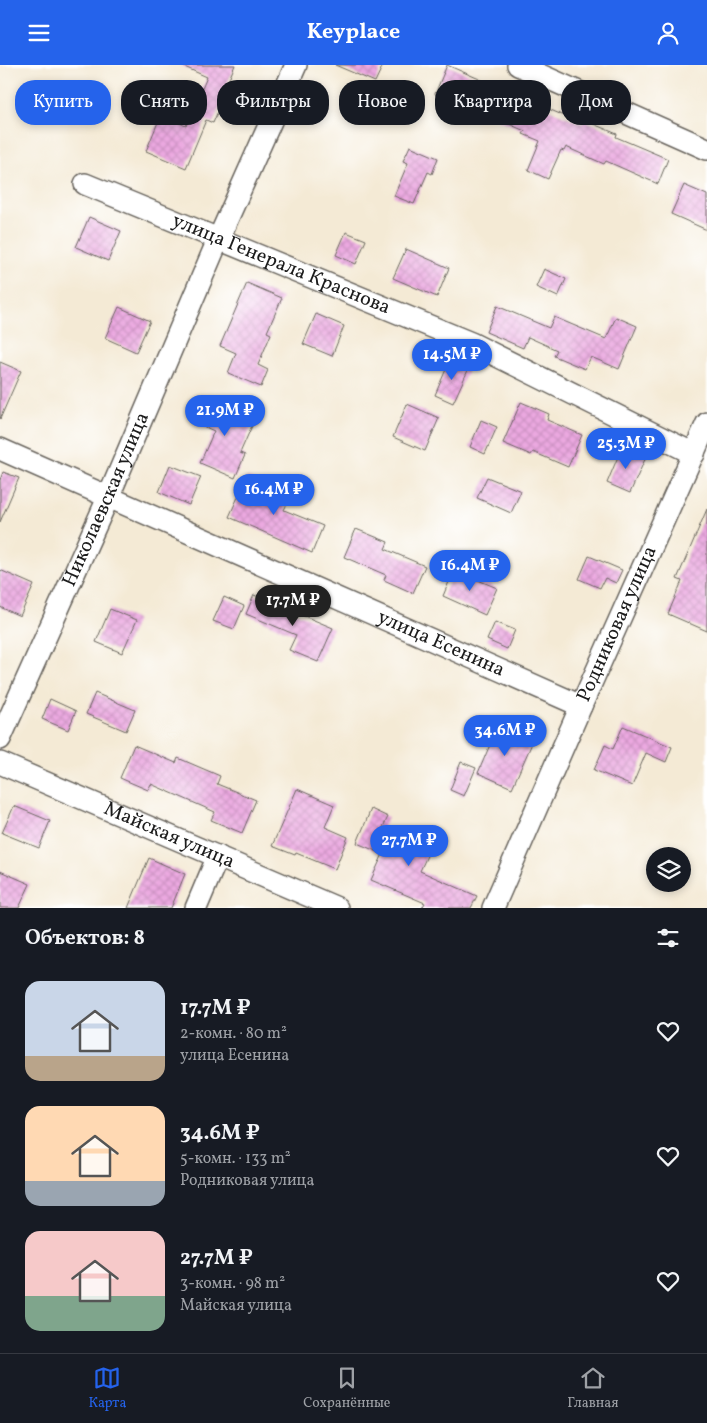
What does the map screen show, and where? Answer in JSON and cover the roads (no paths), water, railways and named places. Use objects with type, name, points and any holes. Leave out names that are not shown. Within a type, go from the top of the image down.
[{"type":"street","name":"Николаевская улица","points":[[0,739],[108,498],[218,240],[296,65]]},
{"type":"street","points":[[518,65],[707,149]]},
{"type":"street","name":"улица Генерала Краснова","points":[[85,184],[471,343],[694,454]]},
{"type":"street","name":"Родниковая улица","points":[[493,908],[580,706],[707,423]]},
{"type":"street","name":"улица Есенина","points":[[0,449],[580,706]]},
{"type":"street","name":"Майская улица","points":[[0,763],[337,908]]},
{"type":"street","points":[[196,908],[218,856]]}]
